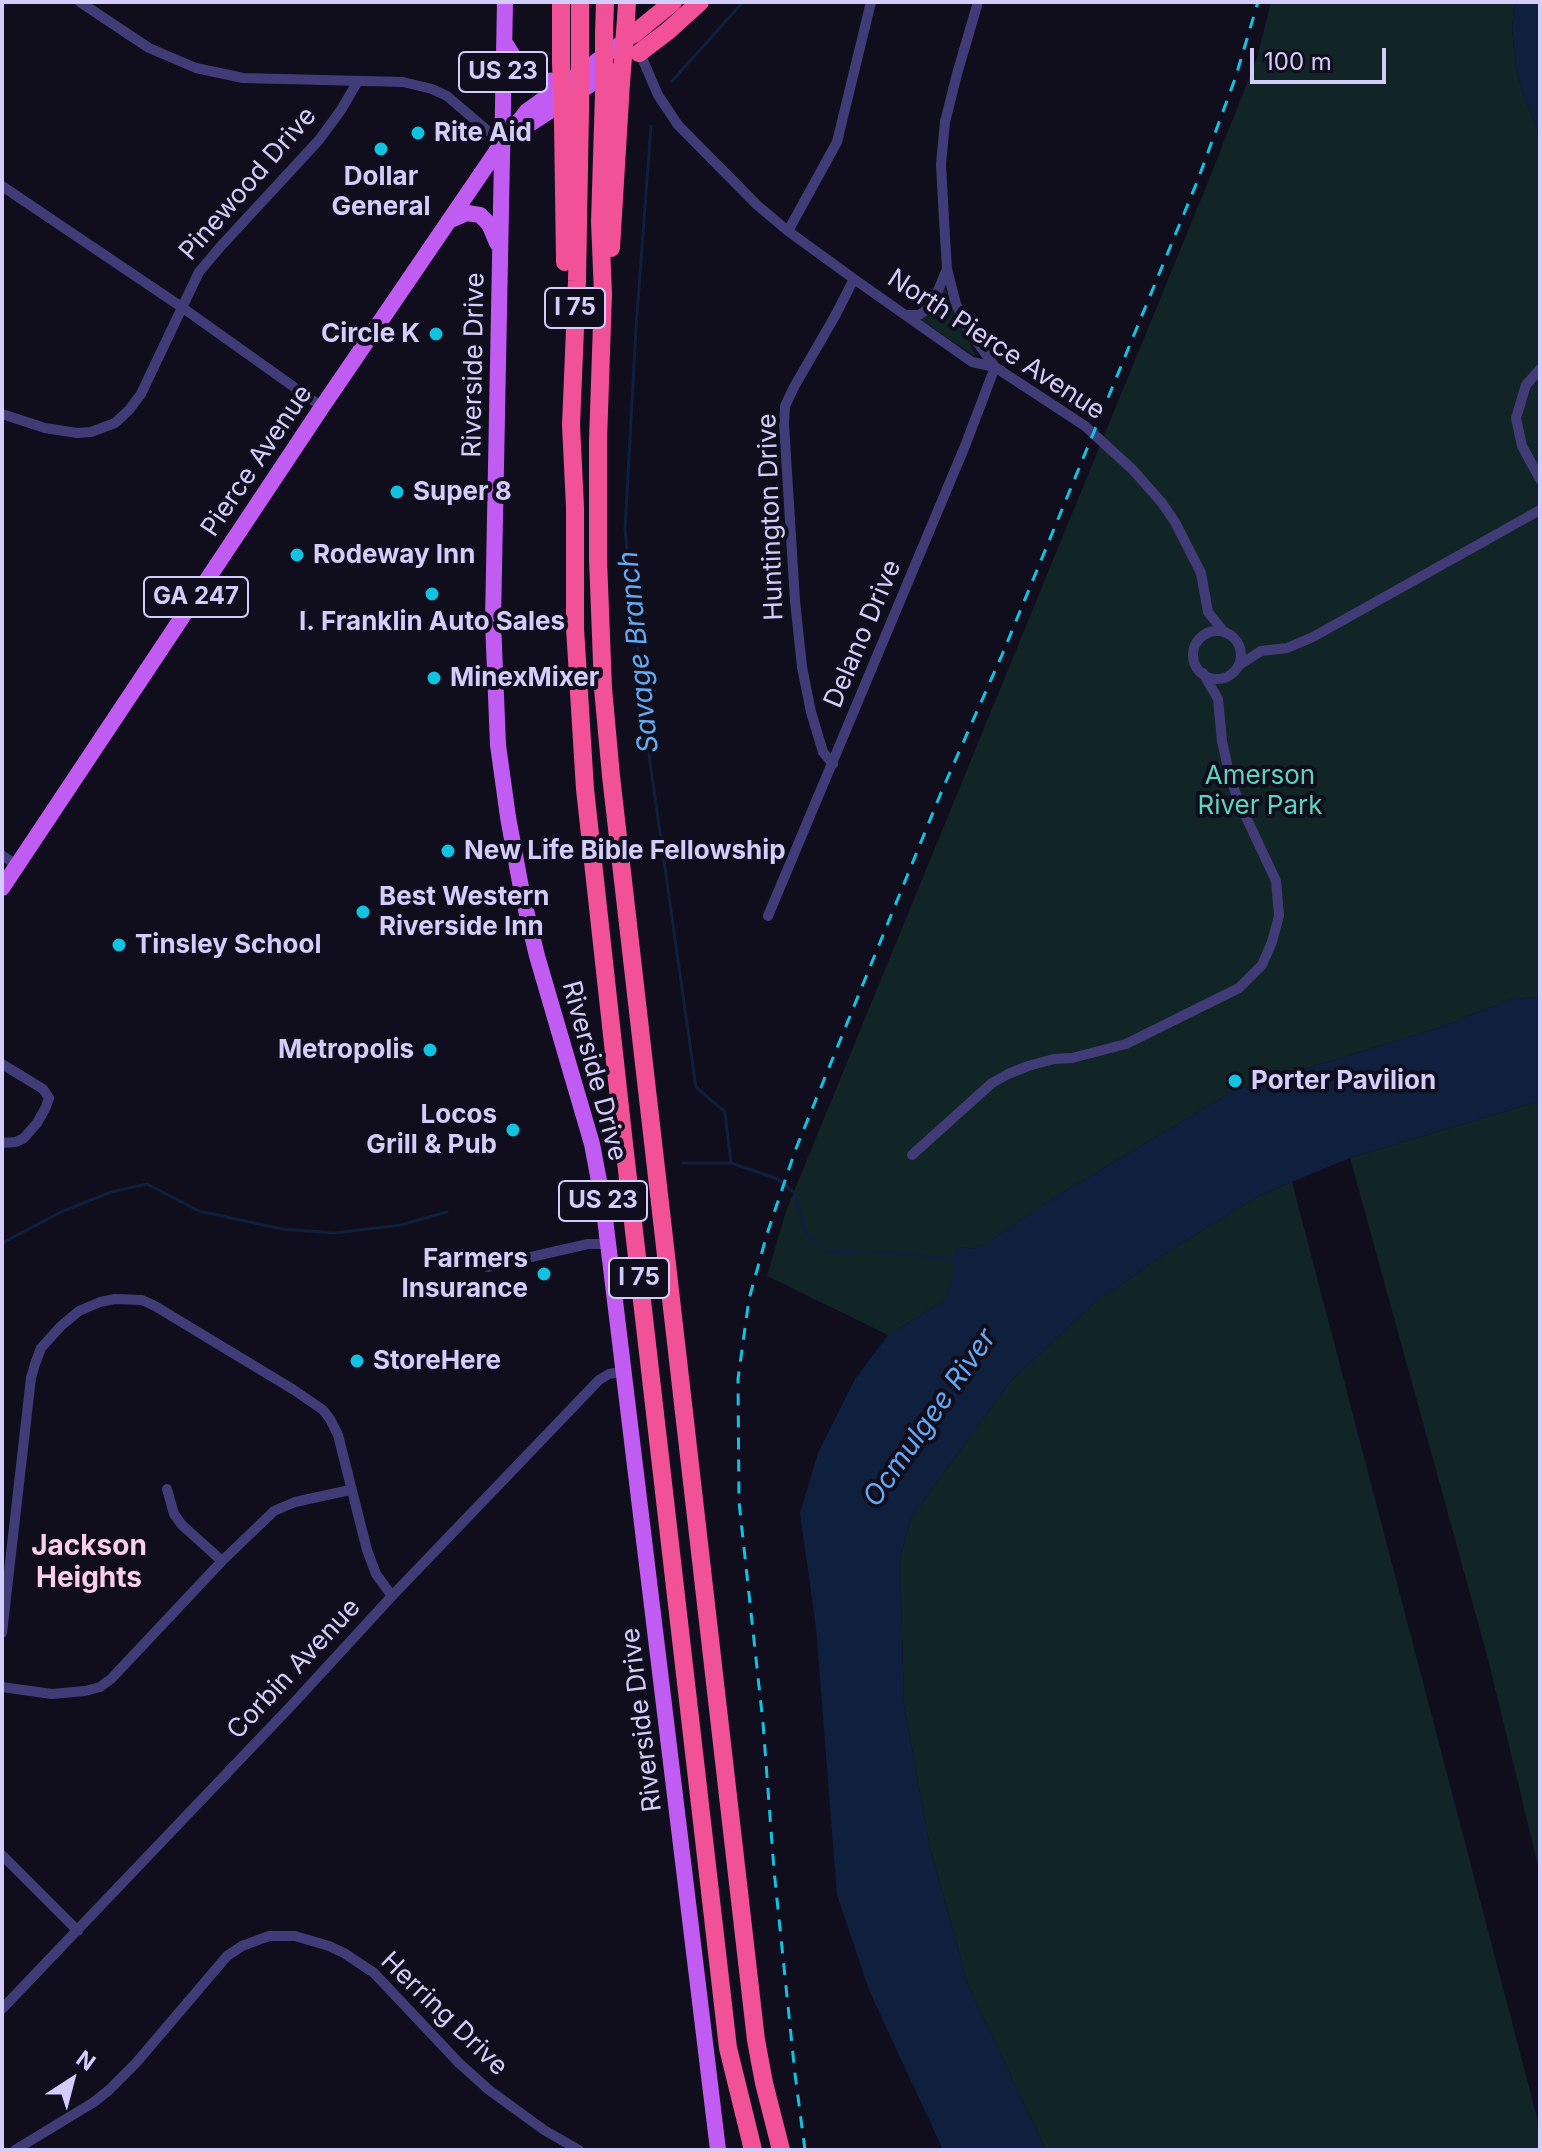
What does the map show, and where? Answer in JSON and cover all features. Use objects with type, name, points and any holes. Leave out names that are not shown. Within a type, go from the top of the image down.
[{"type":"highway","points":[[561,2],[566,299],[571,379]]},
{"type":"highway","name":"I 75","points":[[580,2],[577,281],[571,425],[575,628],[585,789],[728,2048],[753,2150]]},
{"type":"highway","name":"I 75","points":[[605,2],[600,222],[603,294],[598,441],[603,688],[756,2040],[781,2150]]},
{"type":"highway","points":[[603,294],[612,239],[621,83],[629,18],[673,2]]},
{"type":"highway","points":[[639,53],[700,2]]},
{"type":"main road","name":"Riverside Drive","points":[[505,2],[493,621],[498,745],[522,893],[537,956],[592,1144],[603,1202],[718,2150]]},
{"type":"main road","name":"Pierce Avenue","points":[[2,888],[502,143],[527,111],[569,80],[629,18]]},
{"type":"main road","points":[[504,42],[522,70],[534,79],[569,80]]},
{"type":"main road","name":"Pierce Avenue","points":[[502,143],[639,53]]},
{"type":"main road","points":[[450,221],[467,213],[480,215],[489,224],[500,248]]},
{"type":"street","points":[[80,2],[149,48],[196,68],[243,78],[403,82],[432,89],[447,96],[502,143]]},
{"type":"street","points":[[788,231],[837,142],[871,2]]},
{"type":"street","points":[[978,2],[945,122],[941,164],[947,269],[961,316],[995,367]]},
{"type":"street","name":"North Pierce Avenue","points":[[629,18],[639,53],[658,95],[678,125],[752,200],[788,231],[972,362],[995,367],[1085,426],[1140,478],[1162,503],[1186,542],[1201,573],[1208,612],[1224,632]]},
{"type":"street","name":"Pinewood Drive","points":[[2,414],[45,428],[77,433],[91,432],[115,423],[129,410],[141,394],[199,272],[319,140],[358,81]]},
{"type":"street","points":[[2,186],[183,308],[322,407]]},
{"type":"street","points":[[905,315],[919,315],[926,310],[947,269]]},
{"type":"street","name":"Huntington Drive","points":[[833,764],[823,752],[802,667],[784,424],[785,406],[794,387],[854,279]]},
{"type":"street","name":"Delano Drive","points":[[768,916],[965,446],[995,367]]},
{"type":"street","points":[[1540,369],[1526,385],[1516,418],[1522,446],[1540,479]]},
{"type":"street","points":[[1218,699],[1229,675],[1261,651],[1287,648],[1313,637],[1540,510]]},
{"type":"street","name":"North Pierce Avenue","points":[[1198,640],[1208,612]]},
{"type":"street","points":[[912,1155],[992,1083],[1008,1074],[1028,1066],[1126,1044],[1239,988],[1262,965],[1279,916],[1276,881],[1238,800],[1222,741],[1218,699],[1197,666],[1194,648],[1205,634],[1214,631],[1224,632],[1261,651]]},
{"type":"street","points":[[1237,641],[1241,649],[1239,665]]},
{"type":"street","points":[[1203,673],[1211,678],[1229,675]]},
{"type":"street","points":[[2,855],[18,866]]},
{"type":"street","points":[[2,1064],[43,1089],[49,1098],[37,1123],[24,1138],[2,1143]]},
{"type":"street","points":[[487,1267],[588,1244],[609,1244]]},
{"type":"street","points":[[2,1633],[31,1378],[41,1348],[79,1311],[115,1299],[142,1300],[155,1306],[323,1410],[338,1435],[367,1550],[376,1574],[392,1596]]},
{"type":"street","name":"Corbin Avenue","points":[[2,2009],[599,1380],[625,1371]]},
{"type":"street","points":[[167,1489],[174,1514],[182,1525],[222,1561]]},
{"type":"street","points":[[2,1687],[52,1694],[100,1687],[274,1511],[295,1502],[350,1490]]},
{"type":"street","points":[[2,1855],[78,1931]]},
{"type":"street","name":"Herring Drive","points":[[15,2150],[109,2090],[136,2063],[227,1956],[242,1946],[269,1936],[295,1936],[329,1946],[374,1973],[459,2063],[489,2090],[526,2118],[579,2150]]},
{"type":"green space","name":"Amerson River Park","points":[[1271,2],[1515,2],[1512,27],[1516,68],[1540,136],[1540,997],[1511,999],[1444,1026],[1233,1091],[1055,1197],[985,1244],[972,1249],[963,1247],[944,1301],[888,1335],[767,1276],[786,1211],[1206,187],[1257,58]]},
{"type":"green space","points":[[945,288],[976,357],[921,320],[935,308]]},
{"type":"green space","points":[[1540,1101],[1540,1874],[1488,1659],[1350,1158]]},
{"type":"green space","points":[[1292,1182],[1540,2129],[1540,2150],[1046,2150],[968,1985],[930,1847],[904,1705],[900,1558],[911,1518],[1011,1381],[1091,1306],[1163,1255],[1260,1195]]},
{"type":"water","points":[[1515,2],[1540,2],[1540,136],[1516,68],[1512,27]]},
{"type":"water","name":"Ocmulgee River","points":[[1540,997],[1540,1101],[1350,1158],[1260,1195],[1163,1255],[1091,1306],[1011,1381],[911,1518],[900,1558],[904,1705],[930,1847],[968,1985],[1046,2150],[943,2150],[869,1990],[837,1895],[816,1628],[800,1513],[818,1453],[855,1379],[888,1335],[944,1301],[953,1274],[955,1249],[972,1249],[985,1244],[1055,1197],[1233,1091],[1444,1026],[1511,999]]},
{"type":"waterway","name":"Savage Branch","points":[[672,81],[743,2]]},
{"type":"waterway","name":"Savage Branch","points":[[651,126],[625,530],[650,762],[696,1087],[725,1112],[731,1163]]},
{"type":"waterway","points":[[683,1163],[731,1163],[778,1179],[794,1193],[806,1233],[826,1251],[910,1254],[958,1260]]},
{"type":"waterway","points":[[2,1243],[63,1211],[111,1192],[147,1184],[199,1211],[282,1229],[334,1233],[401,1225],[447,1212]]},
{"type":"railway","points":[[805,2150],[774,1870],[763,1723],[739,1502],[738,1379],[749,1299],[795,1151],[1197,182],[1235,79],[1258,2]]},
{"type":"place","name":"Rite Aid","points":[[418,133]]},
{"type":"place","name":"Dollar General","points":[[381,149]]},
{"type":"place","name":"Circle K","points":[[436,334]]},
{"type":"place","name":"Super 8","points":[[397,492]]},
{"type":"place","name":"Rodeway Inn","points":[[297,555]]},
{"type":"place","name":"I. Franklin Auto Sales","points":[[432,594]]},
{"type":"place","name":"MinexMixer","points":[[434,678]]},
{"type":"place","name":"New Life Bible Fellowship","points":[[448,851]]},
{"type":"place","name":"Best Western Riverside Inn","points":[[363,912]]},
{"type":"place","name":"Tinsley School","points":[[119,945]]},
{"type":"place","name":"Metropolis","points":[[430,1050]]},
{"type":"place","name":"Porter Pavilion","points":[[1235,1081]]},
{"type":"place","name":"Locos Grill & Pub","points":[[513,1130]]},
{"type":"place","name":"Farmers Insurance","points":[[544,1274]]},
{"type":"place","name":"StoreHere","points":[[357,1361]]},
{"type":"district","name":"Jackson Heights","points":[[89,1563]]}]
